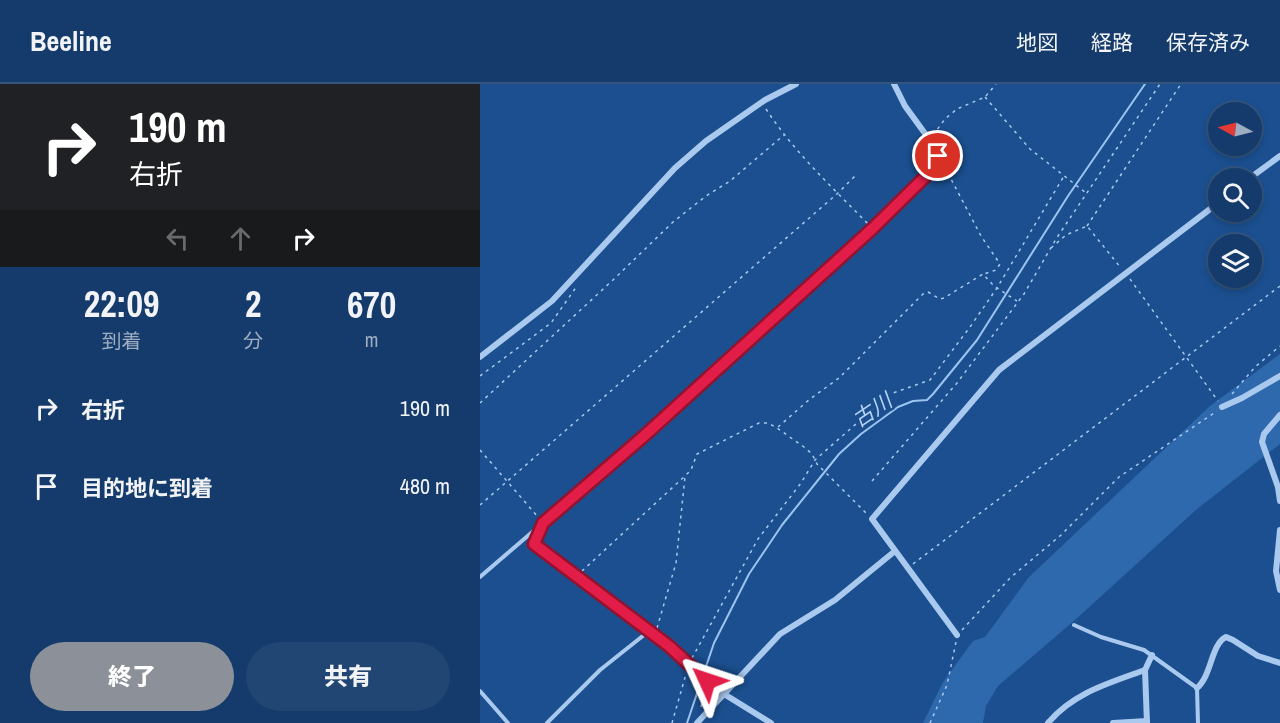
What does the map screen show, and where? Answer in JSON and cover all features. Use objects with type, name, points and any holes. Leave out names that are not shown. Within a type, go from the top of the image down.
[{"type":"street","points":[[480,357],[552,301],[675,168],[706,141],[765,100],[796,84]]},
{"type":"street","points":[[894,84],[905,106],[929,139]]},
{"type":"street","points":[[1262,169],[1280,156]]},
{"type":"street","points":[[957,635],[872,519],[999,370],[1208,211]]},
{"type":"street","points":[[1222,407],[1280,376]]},
{"type":"street","points":[[1270,428],[1280,415]]},
{"type":"street","points":[[1280,421],[1263,434],[1263,442],[1278,487],[1280,501]]},
{"type":"street","points":[[1280,530],[1276,571],[1280,590]]},
{"type":"street","points":[[697,723],[780,634],[835,600],[895,551]]},
{"type":"street","points":[[1197,688],[1207,675],[1219,642],[1226,637],[1254,654],[1280,663]]},
{"type":"street","points":[[1113,723],[1147,722],[1145,670],[1152,655]]},
{"type":"street","points":[[689,665],[724,694],[771,723]]},
{"type":"street","points":[[1048,723],[1062,708],[1097,687],[1145,670]]},
{"type":"lane","points":[[480,578],[644,436],[872,229],[929,173],[938,156],[929,139]]},
{"type":"lane","points":[[543,523],[534,544],[655,635],[689,665]]},
{"type":"lane","points":[[1074,625],[1101,637],[1144,650],[1197,688],[1198,723]]},
{"type":"lane","points":[[547,723],[600,670],[649,631]]},
{"type":"lane","points":[[480,691],[508,723]]},
{"type":"path","points":[[929,139],[957,109],[985,97],[996,84]]},
{"type":"path","points":[[872,481],[957,383],[1018,302],[1049,250],[1160,84]]},
{"type":"path","points":[[1049,250],[1066,235],[1087,226],[1181,84]]},
{"type":"path","points":[[985,97],[1030,149],[1087,194]]},
{"type":"path","points":[[765,100],[765,107],[808,165],[872,229]]},
{"type":"path","points":[[480,403],[598,295],[673,222],[705,196],[730,182],[784,135]]},
{"type":"path","points":[[777,428],[810,399],[839,378],[923,294],[928,292],[940,299],[944,298],[983,274],[996,270],[1000,264],[981,236],[938,156]]},
{"type":"path","points":[[672,723],[689,665],[758,539],[801,483],[815,460],[890,394],[930,380],[997,288],[1064,176]]},
{"type":"path","points":[[480,505],[855,177]]},
{"type":"path","points":[[1087,226],[1125,273],[1222,407]]},
{"type":"path","points":[[983,274],[997,288],[1018,302]]},
{"type":"path","points":[[480,376],[551,323],[579,283]]},
{"type":"path","points":[[908,568],[1280,286]]},
{"type":"path","points":[[930,723],[947,685],[957,635],[1010,579],[1061,535],[1119,477],[1222,407],[1255,367],[1280,346]]},
{"type":"path","points":[[577,576],[691,470],[697,454],[759,423],[768,423],[777,428],[812,454],[815,460],[872,519]]},
{"type":"path","points":[[480,450],[543,523]]},
{"type":"path","points":[[655,635],[676,563],[685,476]]},
{"type":"path","points":[[697,723],[706,680]]},
{"type":"shaded area","points":[[1280,354],[1280,444],[1197,509],[1075,620],[998,686],[986,706],[983,723],[923,723],[943,682],[973,641],[985,637],[1029,577],[1210,406]]},
{"type":"waterway","name":"古川","points":[[687,723],[714,643],[749,574],[782,525],[839,454],[861,434],[898,407],[913,401],[927,400],[933,394],[977,340],[1068,196],[1145,84]]},
{"type":"route","points":[[707,681],[669,646],[534,544],[543,523],[644,436],[872,229],[929,173],[938,156]]}]
